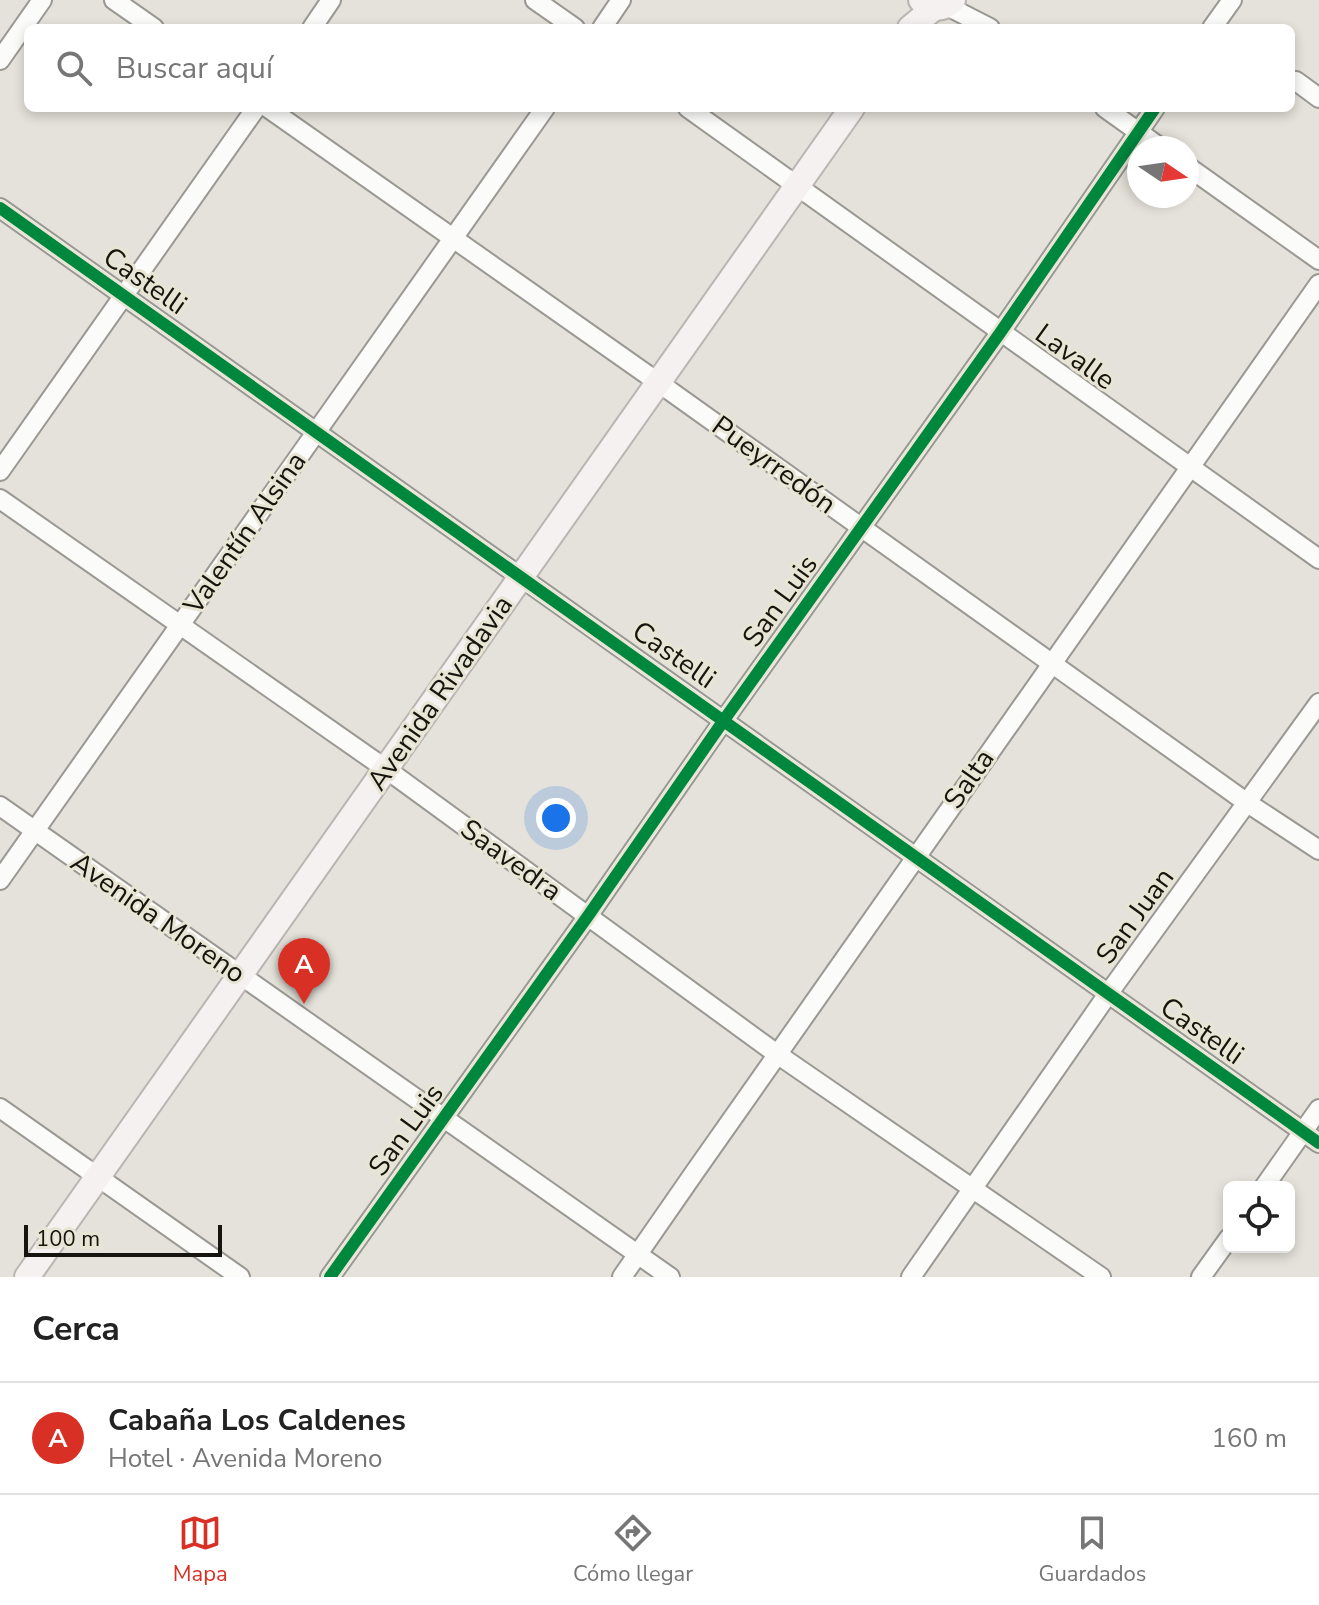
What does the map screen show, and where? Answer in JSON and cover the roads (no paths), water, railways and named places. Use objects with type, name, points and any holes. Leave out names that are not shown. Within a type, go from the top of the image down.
[{"type":"main road","points":[[913,24],[940,2]]},
{"type":"main road","name":"Avenida Rivadavia","points":[[27,1277],[849,112]]},
{"type":"street","points":[[25,24],[42,0]]},
{"type":"street","points":[[114,0],[148,24]]},
{"type":"street","points":[[315,24],[331,0]]},
{"type":"street","points":[[535,0],[569,24]]},
{"type":"street","points":[[605,24],[621,0]]},
{"type":"street","points":[[1215,24],[1232,0]]},
{"type":"street","points":[[940,2],[985,24]]},
{"type":"street","points":[[0,60],[24,26]]},
{"type":"street","points":[[1296,81],[1319,98]]},
{"type":"street","points":[[0,471],[253,112]]},
{"type":"street","name":"Pueyrredón","points":[[274,112],[1246,802],[1319,850]]},
{"type":"street","name":"Valentín Alsina","points":[[0,880],[542,112]]},
{"type":"street","name":"Lavalle","points":[[694,112],[1319,559]]},
{"type":"street","points":[[1111,112],[1144,136]]},
{"type":"street","name":"San Luis","points":[[330,1277],[1000,333],[1152,112]]},
{"type":"street","points":[[1199,175],[1319,260]]},
{"type":"street","name":"Castelli","points":[[0,208],[1319,1143]]},
{"type":"street","name":"Salta","points":[[622,1277],[1319,284]]},
{"type":"street","name":"Saavedra","points":[[0,499],[386,769],[777,1054],[1101,1277]]},
{"type":"street","name":"San Juan","points":[[911,1277],[1108,994],[1319,703]]},
{"type":"street","name":"Avenida Moreno","points":[[0,806],[670,1277]]},
{"type":"street","points":[[0,1108],[240,1277]]},
{"type":"street","points":[[1268,1181],[1319,1109]]},
{"type":"street","points":[[1201,1277],[1223,1246]]},
{"type":"place","name":"Cabaña Los Caldenes","points":[[304,1004]]}]
